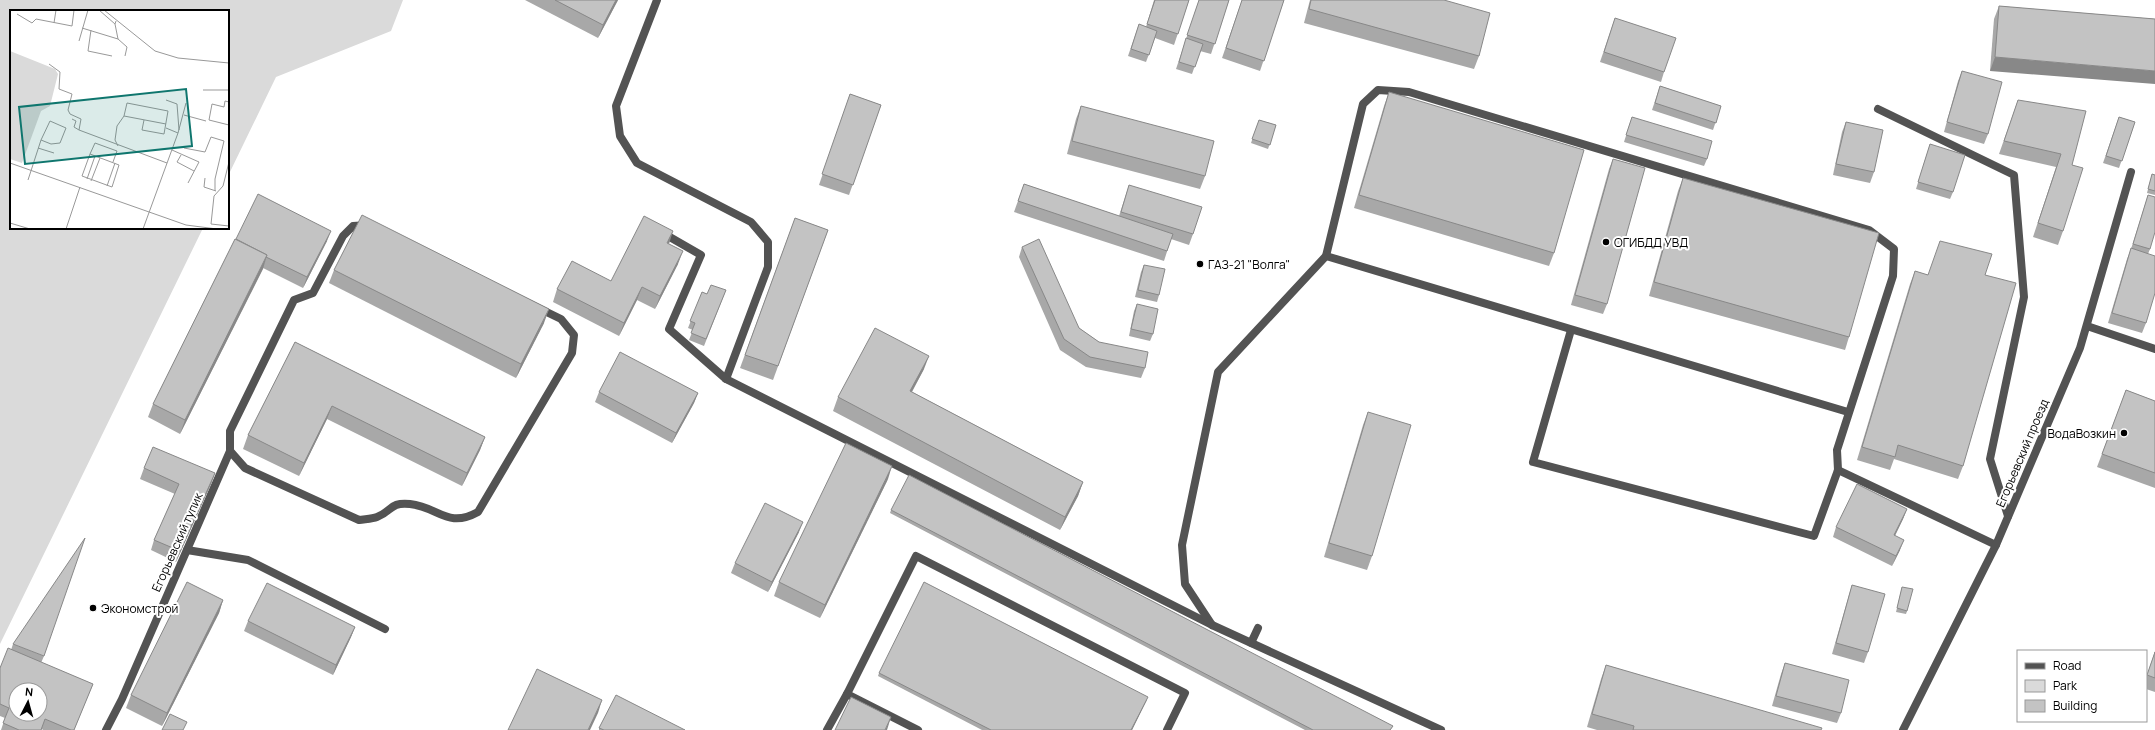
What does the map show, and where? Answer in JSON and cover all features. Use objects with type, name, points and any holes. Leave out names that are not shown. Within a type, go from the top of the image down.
[{"type":"street","points":[[657,0],[616,106],[620,136],[637,162],[751,222],[768,242],[768,267],[726,379]]},
{"type":"street","points":[[1212,626],[1185,584],[1182,545],[1218,372],[1326,256],[1363,104],[1378,90],[1409,92],[1869,230],[1894,249],[1893,276],[1837,450],[1838,470],[1814,536],[1533,462],[1571,330]]},
{"type":"street","points":[[1878,109],[2014,175],[2024,297],[1990,459],[2008,516]]},
{"type":"street","name":"Егорьевский проезд","points":[[1903,730],[1996,545],[2080,348],[2131,172]]},
{"type":"street","points":[[368,225],[561,319],[574,335],[572,353],[478,512],[467,518],[452,519],[412,504],[396,503],[378,516],[359,520],[245,468],[230,451],[230,431],[294,300],[313,293],[343,236],[353,226],[368,225]]},
{"type":"street","points":[[657,229],[701,255],[669,329],[726,379],[1212,626],[1442,730]]},
{"type":"street","points":[[1326,256],[1848,412]]},
{"type":"street","points":[[2087,326],[2155,349]]},
{"type":"street","name":"Егорьевский тупик","points":[[106,730],[230,451]]},
{"type":"street","points":[[1838,470],[1996,545]]},
{"type":"street","points":[[187,550],[248,560],[385,629]]},
{"type":"street","points":[[826,730],[846,694],[916,556],[1185,693],[1167,730]]},
{"type":"street","points":[[1251,643],[1258,628]]},
{"type":"street","points":[[846,694],[903,727],[918,730]]},
{"type":"green space","points":[[0,0],[403,0],[391,31],[276,77],[229,174],[229,10],[10,10],[10,229],[203,229],[0,644]]},
{"type":"building","points":[[555,0],[616,0],[603,25]]},
{"type":"building","points":[[1155,0],[1189,0],[1178,34],[1147,24]]},
{"type":"building","points":[[1199,0],[1229,0],[1215,44],[1187,35]]},
{"type":"building","points":[[1242,0],[1284,0],[1264,61],[1226,48]]},
{"type":"building","points":[[1311,0],[1444,0],[1490,13],[1479,56],[1309,9]]},
{"type":"building","points":[[1999,6],[2155,19],[2155,71],[1995,57]]},
{"type":"building","points":[[1615,18],[1676,38],[1664,72],[1604,52]]},
{"type":"building","points":[[1139,24],[1157,31],[1149,55],[1131,49]]},
{"type":"building","points":[[1186,38],[1203,44],[1195,67],[1179,62]]},
{"type":"building","points":[[1962,71],[2002,82],[1988,134],[1947,122]]},
{"type":"building","points":[[1660,86],[1721,106],[1716,123],[1655,103]]},
{"type":"building","points":[[1389,92],[1584,150],[1554,253],[1359,195]]},
{"type":"building","points":[[850,94],[881,105],[853,185],[822,174]]},
{"type":"building","points":[[2018,100],[2086,111],[2072,165],[2083,168],[2063,231],[2038,223],[2061,154],[2004,141]]},
{"type":"building","points":[[1081,106],[1214,141],[1205,176],[1072,141]]},
{"type":"building","points":[[1632,117],[1712,141],[1707,159],[1626,135]]},
{"type":"building","points":[[2119,117],[2135,122],[2122,161],[2106,156]]},
{"type":"building","points":[[1259,120],[1276,125],[1270,145],[1252,139]]},
{"type":"building","points":[[1846,122],[1883,130],[1874,172],[1836,164]]},
{"type":"building","points":[[1930,144],[1965,155],[1953,192],[1918,182]]},
{"type":"building","name":"ОГИБДД УВД","points":[[1613,159],[1645,168],[1607,304],[1575,295]]},
{"type":"building","points":[[2152,174],[2155,175],[2155,191],[2148,189]]},
{"type":"building","points":[[1683,178],[1879,233],[1849,337],[1654,282]]},
{"type":"building","points":[[1024,184],[1173,234],[1167,251],[1018,201]]},
{"type":"building","points":[[1129,185],[1202,207],[1193,234],[1121,212]]},
{"type":"building","points":[[258,194],[331,231],[307,277],[266,257],[267,255],[236,239]]},
{"type":"building","points":[[2148,195],[2155,197],[2155,232],[2150,249],[2133,244]]},
{"type":"building","points":[[362,215],[549,309],[521,364],[334,270]]},
{"type":"building","points":[[644,216],[673,231],[667,243],[683,251],[660,296],[642,287],[624,323],[557,289],[572,261],[611,281]]},
{"type":"building","points":[[795,218],[828,230],[778,366],[745,355]]},
{"type":"building","points":[[235,239],[267,255],[185,420],[153,404]]},
{"type":"building","points":[[1039,239],[1079,328],[1099,342],[1148,352],[1145,368],[1090,357],[1064,339],[1022,247]]},
{"type":"building","points":[[1940,241],[1992,254],[1985,275],[2016,283],[1963,466],[1898,445],[1895,457],[1862,447],[1915,271],[1928,275]]},
{"type":"building","points":[[2131,248],[2155,256],[2155,293],[2146,323],[2112,313]]},
{"type":"building","points":[[1144,265],[1165,269],[1159,295],[1138,290]]},
{"type":"building","points":[[711,285],[726,290],[706,339],[691,333],[695,323],[690,321],[702,292],[707,294]]},
{"type":"building","points":[[1137,304],[1158,309],[1153,334],[1131,329]]},
{"type":"building","points":[[875,328],[929,356],[910,391],[1083,482],[1065,517],[838,397]]},
{"type":"building","points":[[295,342],[485,437],[467,473],[332,406],[304,463],[248,435]]},
{"type":"building","points":[[620,352],[698,393],[676,433],[599,392]]},
{"type":"building","points":[[2126,390],[2155,401],[2155,473],[2102,454]]},
{"type":"building","points":[[1368,412],[1411,425],[1372,556],[1329,543]]},
{"type":"building","points":[[846,443],[892,466],[825,605],[779,582]]},
{"type":"building","points":[[153,447],[215,473],[180,551],[154,540],[179,484],[144,468]]},
{"type":"building","points":[[909,475],[1393,726],[1390,730],[1313,730],[891,510]]},
{"type":"building","points":[[1857,484],[1907,509],[1894,535],[1904,540],[1896,556],[1836,527]]},
{"type":"building","points":[[765,503],[803,522],[772,582],[735,563]]},
{"type":"building","points":[[85,538],[44,656],[13,644]]},
{"type":"building","points":[[187,582],[223,600],[167,713],[131,695]]},
{"type":"building","points":[[924,582],[1148,697],[1131,730],[991,730],[879,673]]},
{"type":"building","points":[[267,583],[355,627],[336,665],[248,621]]},
{"type":"building","points":[[1852,585],[1885,594],[1868,652],[1836,643]]},
{"type":"building","points":[[1902,587],[1913,589],[1907,611],[1897,608]]},
{"type":"building","points":[[8,648],[93,684],[74,730],[48,720],[48,682],[8,682],[8,708],[0,704],[0,668]]},
{"type":"building","points":[[2155,652],[2155,678],[2147,675]]},
{"type":"building","points":[[1785,663],[1849,680],[1841,713],[1776,696]]},
{"type":"building","points":[[1606,665],[1822,728],[1821,730],[1633,730],[1634,726],[1592,714]]},
{"type":"building","points":[[537,669],[602,700],[588,730],[508,730]]},
{"type":"building","points":[[616,695],[685,730],[604,730],[599,728]]},
{"type":"building","points":[[851,697],[891,717],[885,730],[835,730]]},
{"type":"building","points":[[8,710],[8,722],[44,722],[41,730],[19,730],[3,723]]},
{"type":"building","points":[[170,714],[187,722],[183,730],[162,730]]},
{"type":"place","name":"ОГИБДД УВД","points":[[1606,242]]},
{"type":"place","name":"ГАЗ-21 \"Волга\"","points":[[1200,264]]},
{"type":"place","name":"ВодаВозкин","points":[[2124,433]]},
{"type":"place","name":"Экономстрой","points":[[93,608]]}]
